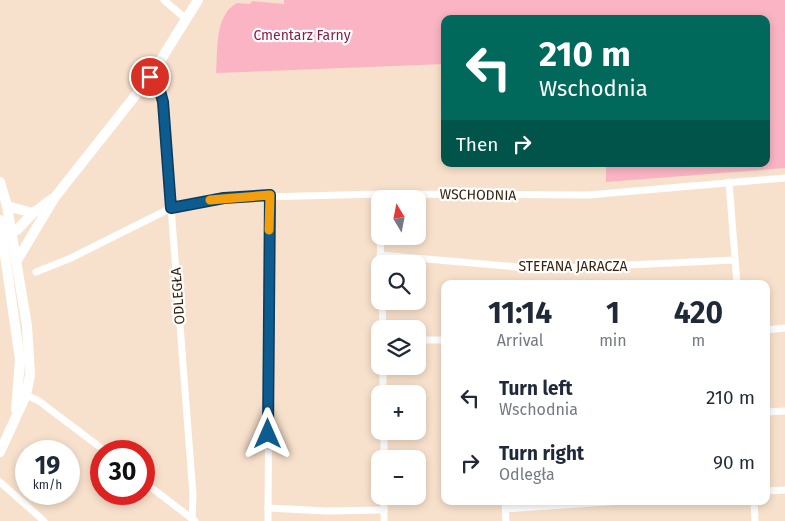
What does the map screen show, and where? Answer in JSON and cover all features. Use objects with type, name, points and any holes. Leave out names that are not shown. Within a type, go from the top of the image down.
[{"type":"street","points":[[164,0],[186,19]]},
{"type":"street","points":[[16,262],[55,197],[150,77],[198,0]]},
{"type":"street","name":"ODLEGŁA","points":[[150,77],[159,87],[163,102],[193,495],[193,520]]},
{"type":"street","name":"WSCHODNIA","points":[[426,194],[582,195],[785,178]]},
{"type":"street","points":[[0,182],[8,206],[5,237],[20,360],[14,422]]},
{"type":"street","points":[[728,182],[737,280]]},
{"type":"street","name":"WSCHODNIA","points":[[36,272],[70,258],[171,208],[224,198],[270,195],[371,194]]},
{"type":"street","points":[[268,521],[270,195]]},
{"type":"street","points":[[5,237],[55,197]]},
{"type":"street","points":[[8,206],[33,213]]},
{"type":"street","points":[[0,220],[16,262],[30,350],[30,396],[14,422],[0,452]]},
{"type":"street","points":[[380,245],[380,255]]},
{"type":"street","name":"STEFANA JARACZA","points":[[426,259],[541,269],[735,260]]},
{"type":"street","points":[[770,330],[785,328]]},
{"type":"street","points":[[426,340],[441,340]]},
{"type":"street","points":[[30,396],[90,440]]},
{"type":"street","points":[[770,412],[785,411]]},
{"type":"street","points":[[0,482],[44,521]]},
{"type":"street","points":[[770,491],[785,490]]},
{"type":"street","points":[[155,491],[193,520]]},
{"type":"street","points":[[384,505],[384,521]]},
{"type":"street","points":[[506,505],[506,521]]},
{"type":"street","points":[[754,505],[755,521]]},
{"type":"street","points":[[268,508],[326,511],[384,510]]},
{"type":"green space","name":"Cmentarz Farny","points":[[284,0],[785,0],[785,168],[606,182],[606,167],[770,167],[770,15],[441,15],[441,64],[216,73],[219,34],[224,16],[230,9],[237,3],[250,4],[252,1],[284,4]]},
{"type":"slow traffic","points":[[210,200],[270,195],[269,230]]},
{"type":"route","points":[[150,77],[159,87],[163,102],[171,208],[224,198],[270,195],[268,434]]}]
